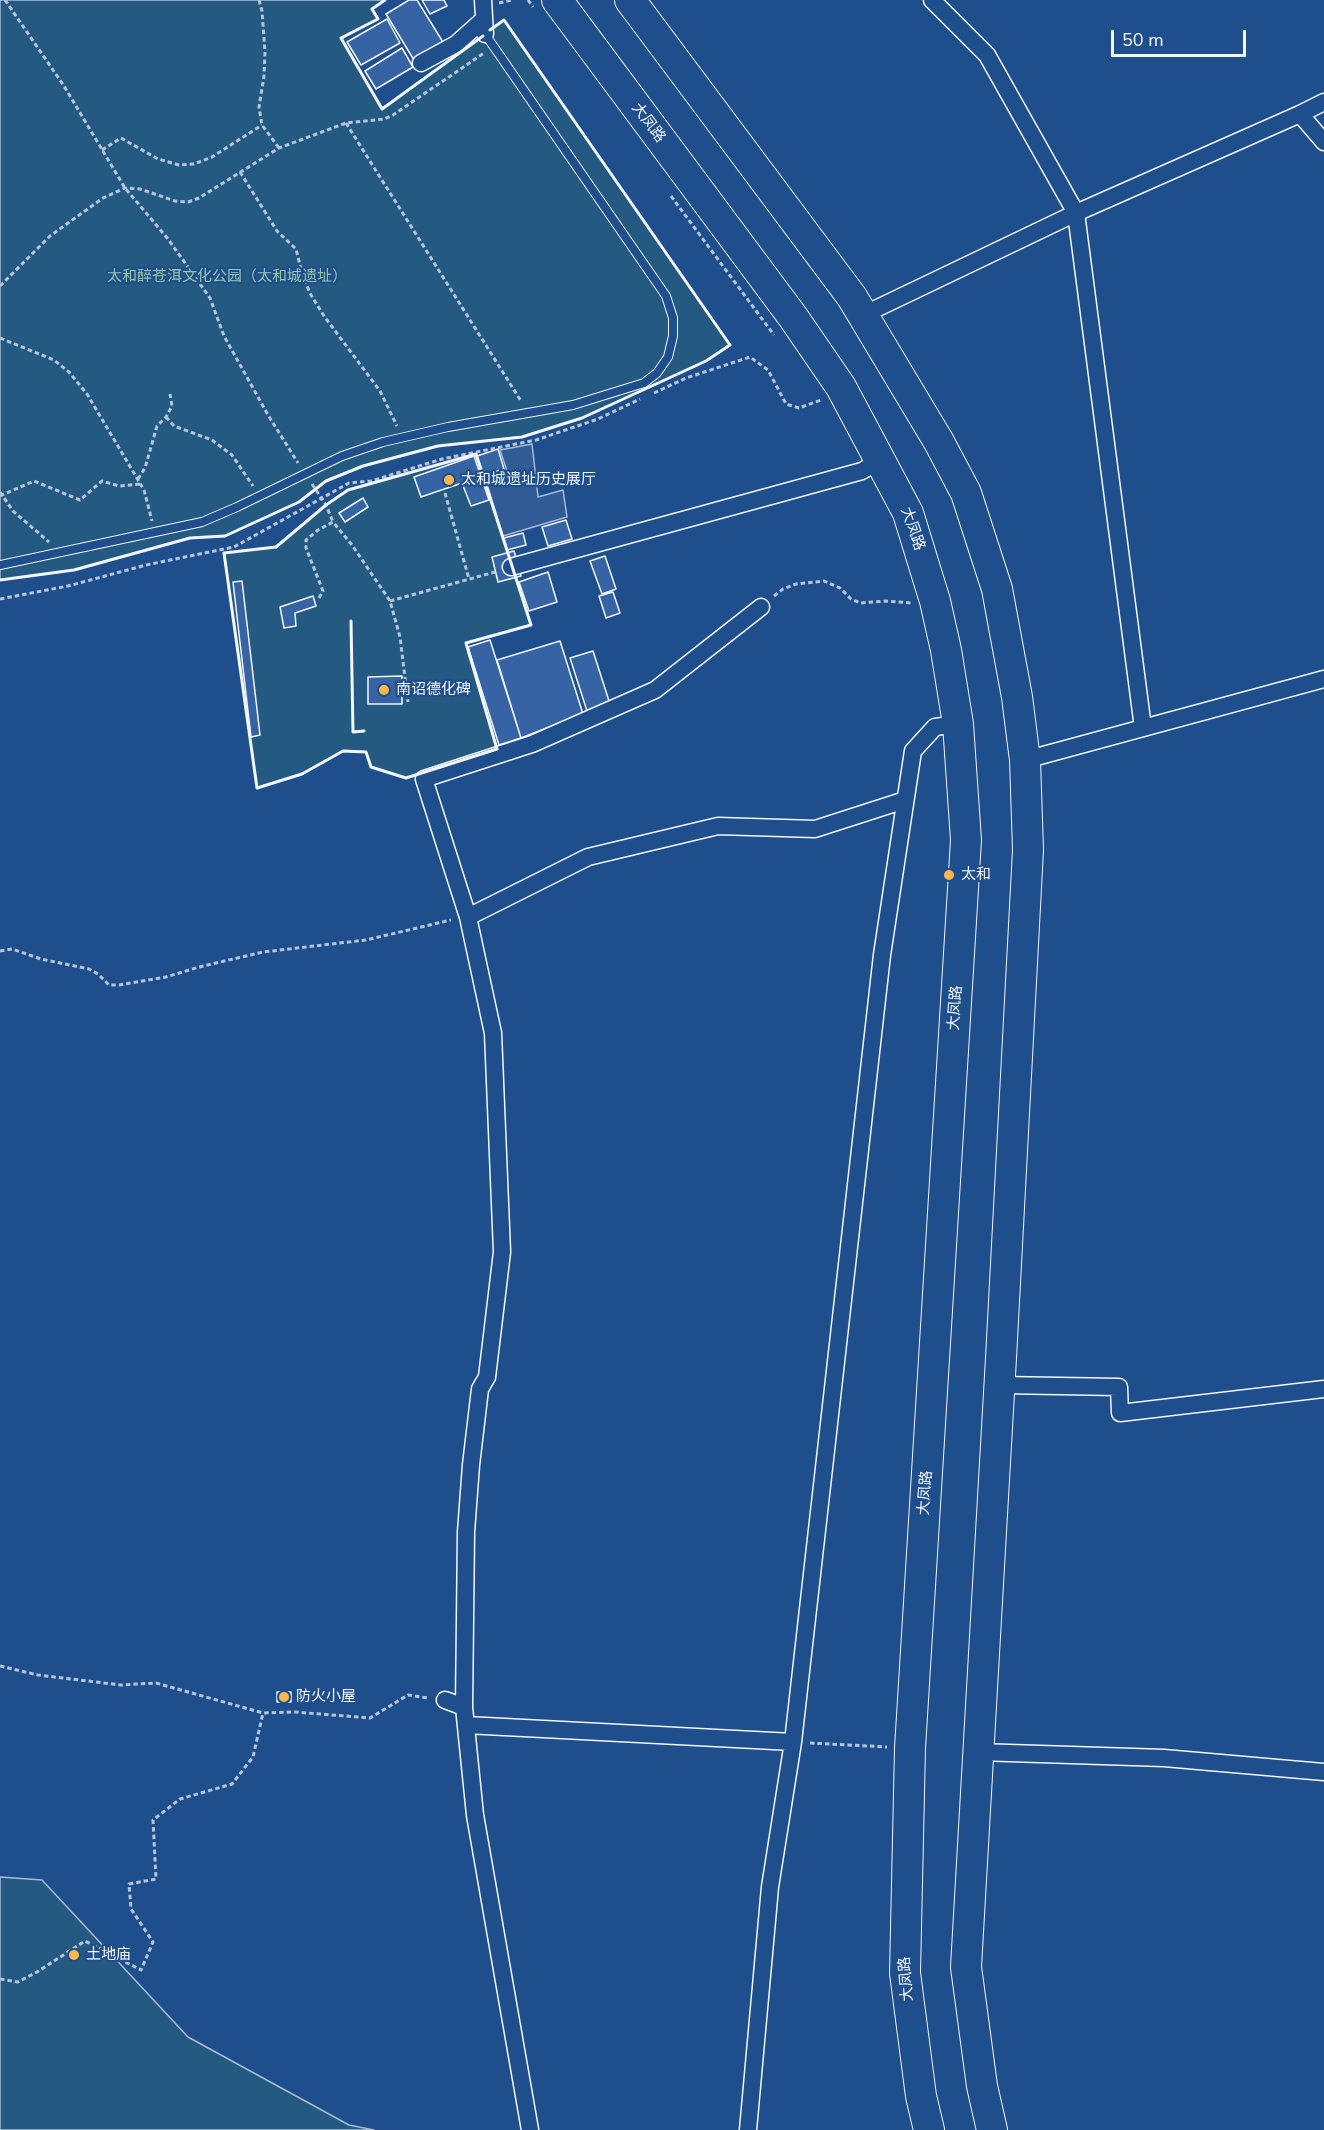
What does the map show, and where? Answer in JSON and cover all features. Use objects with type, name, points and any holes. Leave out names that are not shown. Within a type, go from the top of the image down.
[{"type":"highway","points":[[630,0],[852,297],[939,442],[966,493],[997,589],[1017,697],[1025,760],[1028,850],[966,1967],[982,2086],[992,2130]]},
{"type":"highway","name":"大凤路","points":[[546,5],[794,317],[841,387],[908,513],[935,601],[946,650],[958,724],[966,840],[910,1748],[905,1973],[921,2096],[929,2130]]},
{"type":"street","points":[[421,63],[456,44],[487,33],[483,0]]},
{"type":"street","points":[[932,0],[987,55],[1076,213],[1143,728]]},
{"type":"street","points":[[863,315],[1076,213],[1324,102]]},
{"type":"street","points":[[1300,114],[1324,142]]},
{"type":"street","points":[[511,567],[862,471],[880,460]]},
{"type":"street","points":[[530,2130],[476,1815],[464,1707],[466,1532],[471,1465],[480,1389],[486,1377],[502,1252],[493,1033],[468,917],[424,779],[532,744],[655,690],[761,607]]},
{"type":"street","points":[[1025,760],[1324,679]]},
{"type":"street","points":[[748,2130],[770,1887],[793,1742],[882,955],[905,800],[913,751],[935,727],[958,724]]},
{"type":"street","points":[[468,917],[588,857],[718,826],[815,830],[905,800]]},
{"type":"street","points":[[999,1385],[1119,1387],[1120,1413],[1324,1389]]},
{"type":"street","points":[[445,1700],[464,1707]]},
{"type":"street","points":[[466,1725],[793,1742]]},
{"type":"street","points":[[978,1752],[1164,1758],[1324,1772]]},
{"type":"lane","points":[[0,565],[202,522],[342,456],[401,438],[600,398],[649,379],[657,373],[668,357],[673,336],[673,318],[661,285],[487,33]]},
{"type":"path","points":[[5,0],[64,86],[125,188],[168,239],[210,298],[224,336],[268,415],[322,498],[333,522],[352,544],[390,601],[400,637],[408,702]]},
{"type":"path","points":[[259,0],[265,52],[259,107],[262,125],[279,148]]},
{"type":"path","points":[[528,0],[546,5]]},
{"type":"path","points":[[0,285],[56,231],[102,198],[125,188],[140,189],[175,201],[188,202],[216,189],[279,148],[346,123],[393,115],[487,33]]},
{"type":"path","points":[[346,123],[529,412]]},
{"type":"path","points":[[102,150],[121,138],[159,159],[179,165],[194,164],[212,157],[262,125]]},
{"type":"path","points":[[240,172],[264,214],[277,231],[296,249],[303,277],[311,295],[380,391],[401,438]]},
{"type":"path","points":[[667,190],[780,342]]},
{"type":"path","points":[[0,338],[54,360],[69,372],[87,394],[141,484],[147,498],[152,532]]},
{"type":"path","points":[[653,394],[686,378],[750,357],[768,370],[786,404],[799,408],[823,399],[841,387]]},
{"type":"path","points":[[138,479],[145,468],[157,426],[172,406],[170,394]]},
{"type":"path","points":[[0,599],[68,586],[146,565],[234,547],[349,483],[371,481],[442,459],[536,440],[598,419],[644,398]]},
{"type":"path","points":[[166,417],[174,426],[212,440],[232,455],[249,483],[263,494]]},
{"type":"path","points":[[61,552],[13,511],[1,494],[34,481],[80,500],[102,481],[119,486],[141,484]]},
{"type":"path","points":[[445,493],[469,579]]},
{"type":"path","points":[[319,598],[323,591],[306,548],[306,540],[333,522]]},
{"type":"path","points":[[390,601],[511,567]]},
{"type":"path","points":[[761,607],[783,589],[809,582],[824,581],[840,588],[851,599],[860,603],[886,601],[918,603]]},
{"type":"path","points":[[0,951],[12,949],[41,959],[89,969],[109,985],[119,985],[166,977],[263,952],[366,939],[468,917]]},
{"type":"path","points":[[0,1666],[38,1675],[121,1685],[156,1683],[263,1713],[295,1712],[370,1718],[408,1695],[445,1700]]},
{"type":"path","points":[[0,1979],[18,1982],[85,1941],[141,1970],[153,1942],[131,1909],[129,1884],[156,1880],[153,1820],[180,1799],[232,1784],[253,1758],[263,1713]]},
{"type":"path","points":[[793,1742],[910,1748]]},
{"type":"green space","name":"太和醉苍洱文化公园（太和城遗址）","points":[[0,0],[385,0],[372,9],[378,19],[341,39],[383,109],[504,20],[730,345],[706,361],[582,418],[522,437],[438,446],[363,466],[326,481],[299,502],[225,536],[190,538],[74,570],[0,580]]},
{"type":"green space","name":"南诏德化碑","points":[[476,454],[531,625],[466,643],[497,749],[406,778],[371,767],[366,752],[343,751],[302,774],[257,788],[224,553],[276,547],[326,505],[348,490]]},
{"type":"green space","points":[[0,1877],[42,1880],[188,2037],[349,2125],[374,2130],[0,2130]]},
{"type":"shaded area","points":[[532,444],[538,497],[563,490],[567,517],[503,536],[485,478],[507,471],[500,450]]},
{"type":"building","points":[[409,0],[417,0],[446,47],[417,65],[386,14]]},
{"type":"building","points":[[422,0],[444,0],[447,6],[430,14]]},
{"type":"building","points":[[387,19],[400,43],[361,65],[347,42]]},
{"type":"building","points":[[402,48],[413,67],[376,89],[365,71]]},
{"type":"building","points":[[498,449],[504,469],[483,475],[477,456]]},
{"type":"building","name":"太和城遗址历史展厅","points":[[474,456],[489,500],[471,506],[462,483],[421,497],[414,477]]},
{"type":"building","points":[[363,498],[368,507],[345,522],[339,513]]},
{"type":"building","points":[[566,520],[572,539],[548,546],[542,527]]},
{"type":"building","points":[[523,533],[526,545],[507,550],[504,538]]},
{"type":"building","points":[[514,551],[521,576],[498,582],[492,557]]},
{"type":"building","points":[[605,556],[616,589],[602,594],[590,561]]},
{"type":"building","points":[[548,572],[557,602],[529,611],[519,582]]},
{"type":"building","points":[[242,581],[260,735],[251,737],[233,582]]},
{"type":"building","points":[[613,592],[620,613],[606,618],[599,596]]},
{"type":"building","points":[[313,596],[316,606],[295,613],[296,626],[284,628],[280,607]]},
{"type":"building","points":[[490,640],[521,738],[499,745],[468,647]]},
{"type":"building","points":[[560,641],[583,714],[521,738],[497,660]]},
{"type":"building","points":[[593,651],[610,704],[587,711],[570,658]]},
{"type":"building","points":[[402,676],[402,704],[368,704],[368,677]]},
{"type":"building","name":"防火小屋","points":[[277,1692],[291,1692],[291,1702],[277,1702]]},
{"type":"wall","points":[[385,0],[372,9],[378,19],[341,38],[382,109],[483,36]]},
{"type":"wall","points":[[0,580],[74,570],[190,538],[225,536],[299,502],[326,481],[363,466],[438,446],[522,437],[582,418],[706,361],[730,345],[504,20],[490,30]]},
{"type":"wall","points":[[476,454],[531,625],[466,643],[497,749],[406,778],[371,767],[366,752],[343,751],[302,774],[257,788],[224,553],[276,547],[326,505],[348,490],[476,454]]},
{"type":"wall","points":[[351,621],[353,732],[364,731]]},
{"type":"place","name":"太和城遗址历史展厅","points":[[449,480]]},
{"type":"place","name":"南诏德化碑","points":[[384,690]]},
{"type":"place","name":"太和","points":[[949,875]]},
{"type":"place","name":"防火小屋","points":[[284,1697]]},
{"type":"place","name":"土地庙","points":[[74,1955]]}]
